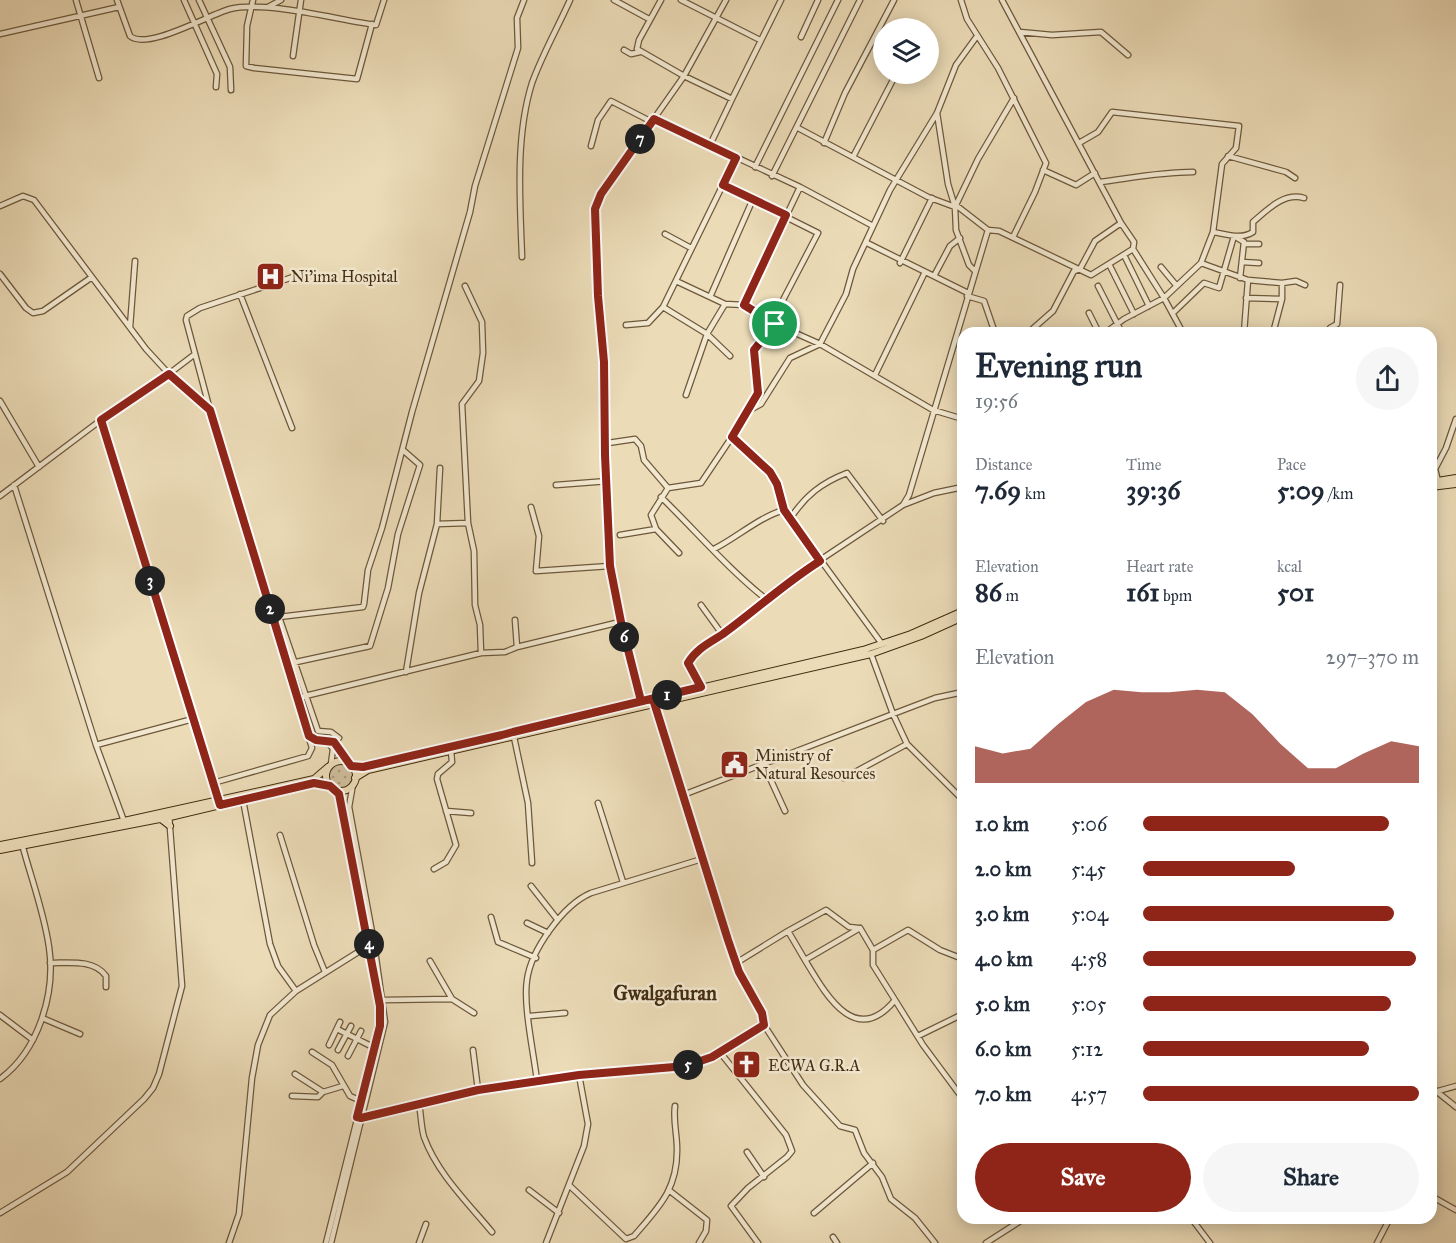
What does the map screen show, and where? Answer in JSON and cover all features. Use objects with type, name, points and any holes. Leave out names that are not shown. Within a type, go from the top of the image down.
[{"type":"main road","points":[[1437,481],[1456,478]]},
{"type":"main road","points":[[1437,486],[1456,484]]},
{"type":"main road","points":[[0,850],[124,821],[169,814],[314,779],[340,761],[350,765],[376,764],[641,701],[654,702],[701,687],[882,644],[957,613]]},
{"type":"main road","points":[[220,802],[243,800],[314,783],[346,789],[368,770],[654,702],[871,654],[957,620]]},
{"type":"main road","points":[[350,765],[354,781]]},
{"type":"main road","points":[[330,766],[326,775],[334,788]]},
{"type":"main road","points":[[0,844],[22,845],[160,819],[169,814]]},
{"type":"main road","points":[[160,819],[170,826]]},
{"type":"street","points":[[76,0],[99,78]]},
{"type":"street","points":[[117,0],[130,36],[134,40],[184,29],[226,10],[250,7],[376,25],[384,0]]},
{"type":"street","points":[[184,0],[217,74],[216,87]]},
{"type":"street","points":[[199,0],[230,67],[231,90]]},
{"type":"street","points":[[253,0],[250,7],[246,66],[254,68],[357,79],[372,24]]},
{"type":"street","points":[[266,8],[281,0]]},
{"type":"street","points":[[293,56],[301,0]]},
{"type":"street","points":[[279,617],[363,607],[368,570],[404,451],[412,412],[470,212],[475,186],[519,48],[517,18],[524,0]]},
{"type":"street","points":[[522,256],[520,166],[524,123],[532,84],[570,0]]},
{"type":"street","points":[[614,0],[650,19]]},
{"type":"street","points":[[661,0],[637,46],[640,52],[732,99]]},
{"type":"street","points":[[681,0],[760,40]]},
{"type":"street","points":[[641,701],[621,622],[610,566],[595,209],[601,194],[684,76],[726,0]]},
{"type":"street","points":[[710,145],[780,0]]},
{"type":"street","points":[[801,38],[818,0]]},
{"type":"street","points":[[755,167],[837,0]]},
{"type":"street","points":[[772,176],[860,0]]},
{"type":"street","points":[[824,143],[845,93],[894,0]]},
{"type":"street","points":[[961,0],[977,36],[1039,144],[1046,163],[1013,237]]},
{"type":"street","points":[[1002,0],[1121,223],[1134,242],[1133,249],[1174,312],[1180,327]]},
{"type":"street","points":[[0,34],[119,8]]},
{"type":"street","points":[[1019,33],[1053,35],[1101,32],[1128,55]]},
{"type":"street","points":[[750,410],[761,404],[790,358],[820,344],[846,294],[854,269],[897,178],[937,112],[956,65],[977,36]]},
{"type":"street","points":[[624,50],[631,54],[640,52]]},
{"type":"street","points":[[854,157],[891,84]]},
{"type":"street","points":[[956,207],[978,159],[1014,98]]},
{"type":"street","points":[[591,146],[598,120],[610,101],[615,101],[772,176],[800,187],[873,226]]},
{"type":"street","points":[[937,112],[948,184],[956,207],[956,230],[969,265],[975,271]]},
{"type":"street","points":[[1079,143],[1098,132],[1112,112],[1239,126],[1236,148],[1222,164],[1213,232],[1201,263],[1164,298],[1113,327]]},
{"type":"street","points":[[798,128],[932,198],[956,207],[988,230],[999,231],[1013,237],[1091,275],[1133,249]]},
{"type":"street","points":[[1228,156],[1286,172],[1295,178]]},
{"type":"street","points":[[626,325],[648,323],[663,307],[736,158]]},
{"type":"street","points":[[1043,170],[1076,185],[1095,172]]},
{"type":"street","points":[[1100,182],[1132,179],[1155,173],[1193,172]]},
{"type":"street","points":[[679,552],[656,529],[651,515],[668,488],[701,483],[750,410],[758,393],[754,350],[773,323],[818,233],[723,185]]},
{"type":"street","points":[[744,305],[800,187]]},
{"type":"street","points":[[0,206],[19,196],[31,197],[130,327],[169,374],[210,410]]},
{"type":"street","points":[[1213,232],[1234,236],[1245,235],[1253,232],[1253,222],[1278,201],[1298,196],[1304,198]]},
{"type":"street","points":[[900,262],[932,198]]},
{"type":"street","points":[[710,297],[753,199]]},
{"type":"street","points":[[1035,327],[1053,311],[1074,271],[1080,269],[1095,242],[1121,223]]},
{"type":"street","points":[[958,327],[988,230]]},
{"type":"street","points":[[665,234],[691,248]]},
{"type":"street","points":[[1240,278],[1245,235]]},
{"type":"street","points":[[1234,236],[1244,243],[1259,244]]},
{"type":"street","points":[[1174,312],[1204,282],[1219,288],[1234,236]]},
{"type":"street","points":[[934,276],[950,246],[960,238]]},
{"type":"street","points":[[867,243],[900,262],[984,301],[993,327]]},
{"type":"street","points":[[1124,255],[1149,306]]},
{"type":"street","points":[[130,327],[135,261]]},
{"type":"street","points":[[1242,262],[1259,263]]},
{"type":"street","points":[[1201,263],[1248,280],[1282,283],[1296,281],[1305,285]]},
{"type":"street","points":[[1109,264],[1134,314]]},
{"type":"street","points":[[1161,267],[1176,285]]},
{"type":"street","points":[[875,375],[925,272]]},
{"type":"street","points":[[0,274],[33,314],[43,311],[92,277]]},
{"type":"street","points":[[213,783],[308,756],[312,748],[210,410],[187,327],[187,316],[200,308],[302,274]]},
{"type":"street","points":[[1244,327],[1248,280]]},
{"type":"street","points":[[676,281],[725,304],[744,305],[773,323],[820,344],[933,410],[957,417]]},
{"type":"street","points":[[1275,327],[1282,299],[1282,283]]},
{"type":"street","points":[[1332,327],[1337,324],[1340,285]]},
{"type":"street","points":[[465,286],[482,322],[483,353],[479,381],[462,404],[468,523],[474,551],[475,605],[480,625],[481,653]]},
{"type":"street","points":[[1098,286],[1119,327]]},
{"type":"street","points":[[240,294],[292,428]]},
{"type":"street","points":[[1246,298],[1282,299]]},
{"type":"street","points":[[686,394],[707,334],[725,304]]},
{"type":"street","points":[[663,307],[707,334],[730,356]]},
{"type":"street","points":[[1089,314],[1096,327]]},
{"type":"street","points":[[903,505],[909,495],[957,330]]},
{"type":"street","points":[[0,496],[101,420],[195,354]]},
{"type":"street","points":[[0,401],[39,466]]},
{"type":"street","points":[[1437,463],[1446,448],[1456,419]]},
{"type":"street","points":[[101,420],[220,802]]},
{"type":"street","points":[[732,437],[770,472],[777,484],[784,510],[882,644]]},
{"type":"street","points":[[608,442],[635,439],[641,446],[644,460],[668,488]]},
{"type":"street","points":[[287,664],[370,646],[388,588],[398,534],[420,465],[404,451]]},
{"type":"street","points":[[406,672],[419,593],[436,524],[440,468]]},
{"type":"street","points":[[790,519],[803,500],[824,482],[847,474],[883,520]]},
{"type":"street","points":[[556,485],[608,481]]},
{"type":"street","points":[[14,485],[96,745],[124,821]]},
{"type":"street","points":[[701,687],[688,663],[700,647],[723,634],[784,584],[903,505],[934,493],[957,488]]},
{"type":"street","points":[[661,497],[714,549],[736,576],[766,599]]},
{"type":"street","points":[[531,507],[539,536],[536,571],[610,566]]},
{"type":"street","points":[[714,549],[740,536],[773,513],[784,510]]},
{"type":"street","points":[[436,524],[468,523]]},
{"type":"street","points":[[620,535],[656,529]]},
{"type":"street","points":[[267,599],[276,602],[304,695],[318,731],[331,732],[339,738]]},
{"type":"street","points":[[701,605],[723,634]]},
{"type":"street","points":[[514,620],[517,647]]},
{"type":"street","points":[[297,698],[481,653],[505,652],[517,647],[621,622]]},
{"type":"street","points":[[871,654],[893,714],[908,744],[957,794]]},
{"type":"street","points":[[683,795],[936,698],[957,693]]},
{"type":"street","points":[[654,702],[736,963],[762,1013],[764,1025],[803,1085],[838,1124],[855,1130],[864,1153],[873,1163],[891,1199],[915,1218],[935,1243]]},
{"type":"street","points":[[96,745],[193,719]]},
{"type":"street","points":[[309,736],[316,740],[334,742],[350,765]]},
{"type":"street","points":[[514,737],[528,803],[532,863]]},
{"type":"street","points":[[327,741],[333,749],[330,766]]},
{"type":"street","points":[[844,778],[908,744]]},
{"type":"street","points":[[434,869],[446,861],[456,845],[437,779],[438,774],[452,762],[451,751]]},
{"type":"street","points":[[763,763],[785,811]]},
{"type":"street","points":[[331,1243],[361,1101],[375,1048],[380,1006],[349,807],[354,781]]},
{"type":"street","points":[[326,1243],[359,1118],[383,1039],[384,1000],[334,788]]},
{"type":"street","points":[[243,800],[270,944],[278,966],[296,991]]},
{"type":"street","points":[[597,803],[623,882]]},
{"type":"street","points":[[446,811],[471,813]]},
{"type":"street","points":[[0,1213],[67,1172],[144,1099],[159,1074],[182,986],[169,814]]},
{"type":"street","points":[[280,835],[314,945],[326,972]]},
{"type":"street","points":[[0,1079],[17,1067],[33,1040],[48,995],[49,948],[22,845]]},
{"type":"street","points":[[537,1081],[527,981],[548,933],[557,919],[584,896],[702,859]]},
{"type":"street","points":[[531,886],[557,919]]},
{"type":"street","points":[[736,963],[826,910],[849,927],[860,928]]},
{"type":"street","points":[[490,917],[498,942],[536,958]]},
{"type":"street","points":[[526,923],[548,933]]},
{"type":"street","points":[[860,928],[873,950],[873,965],[918,1036],[957,1091]]},
{"type":"street","points":[[805,960],[860,928]]},
{"type":"street","points":[[873,950],[908,930],[940,950],[957,957]]},
{"type":"street","points":[[788,931],[827,997],[850,1017],[872,1018],[895,1000]]},
{"type":"street","points":[[229,1243],[239,1214],[252,1078],[258,1045],[270,1015],[296,991],[372,944]]},
{"type":"street","points":[[430,961],[452,999],[474,1013]]},
{"type":"street","points":[[50,963],[77,963],[98,968],[106,976],[106,987]]},
{"type":"street","points":[[384,1000],[452,999]]},
{"type":"street","points":[[530,1016],[565,1013]]},
{"type":"street","points":[[0,1015],[33,1040]]},
{"type":"street","points":[[918,1036],[957,1017]]},
{"type":"street","points":[[42,1018],[80,1034]]},
{"type":"street","points":[[329,1045],[340,1022]]},
{"type":"street","points":[[359,1118],[478,1090],[579,1075],[686,1066],[712,1057],[764,1025]]},
{"type":"street","points":[[338,1050],[351,1026]]},
{"type":"street","points":[[337,1029],[375,1048]]},
{"type":"street","points":[[348,1056],[361,1030]]},
{"type":"street","points":[[473,1050],[478,1090]]},
{"type":"street","points":[[719,1051],[786,1135],[791,1145],[790,1154],[748,1188],[731,1206],[758,1243]]},
{"type":"street","points":[[312,1052],[332,1065],[350,1096],[361,1101]]},
{"type":"street","points":[[296,1074],[323,1092]]},
{"type":"street","points":[[546,1243],[584,1146],[588,1124],[579,1075]]},
{"type":"street","points":[[292,1096],[318,1097],[323,1092],[343,1086]]},
{"type":"street","points":[[1438,1092],[1456,1086]]},
{"type":"street","points":[[1438,1092],[1456,1107]]},
{"type":"street","points":[[419,1104],[423,1135],[430,1151],[458,1192],[492,1232]]},
{"type":"street","points":[[570,1186],[626,1239],[634,1236],[670,1191],[678,1159],[675,1107]]},
{"type":"street","points":[[747,1152],[764,1177]]},
{"type":"street","points":[[814,1213],[873,1163]]},
{"type":"street","points":[[529,1190],[559,1213]]},
{"type":"street","points":[[670,1191],[707,1220],[706,1231],[699,1243]]},
{"type":"street","points":[[1437,1199],[1456,1210]]},
{"type":"street","points":[[419,1243],[426,1224]]},
{"type":"street","points":[[986,1243],[1016,1224]]},
{"type":"street","points":[[1196,1224],[1210,1243]]},
{"type":"street","points":[[1377,1243],[1387,1224]]},
{"type":"street","points":[[833,1237],[837,1243]]},
{"type":"shaded area","points":[[341,763],[350,767],[354,776],[350,785],[341,789],[332,785],[328,776],[332,767]]},
{"type":"place","name":"Ni'ima Hospital","points":[[270,276]]},
{"type":"place","name":"Ministry of Natural Resources","points":[[734,764]]},
{"type":"place","name":"ECWA G.R.A","points":[[747,1065]]},
{"type":"district","name":"Gwalgafuran","points":[[665,993]]},
{"type":"route","points":[[775,324],[744,305],[786,215],[723,185],[736,158],[654,119],[614,174],[601,194],[595,209],[600,330],[604,362],[610,566],[621,622],[641,701],[653,699],[728,940],[739,972],[765,1020],[764,1025],[712,1057],[686,1066],[579,1075],[478,1090],[361,1118],[357,1117],[380,1026],[380,1006],[339,794],[330,786],[314,783],[220,805],[101,420],[145,393],[169,374],[210,410],[309,736],[316,740],[334,742],[351,766],[363,767],[502,735],[653,699],[701,687],[688,667],[688,663],[700,647],[723,634],[784,584],[820,561],[784,510],[777,484],[770,472],[732,437],[758,393],[754,350],[775,324]]}]
